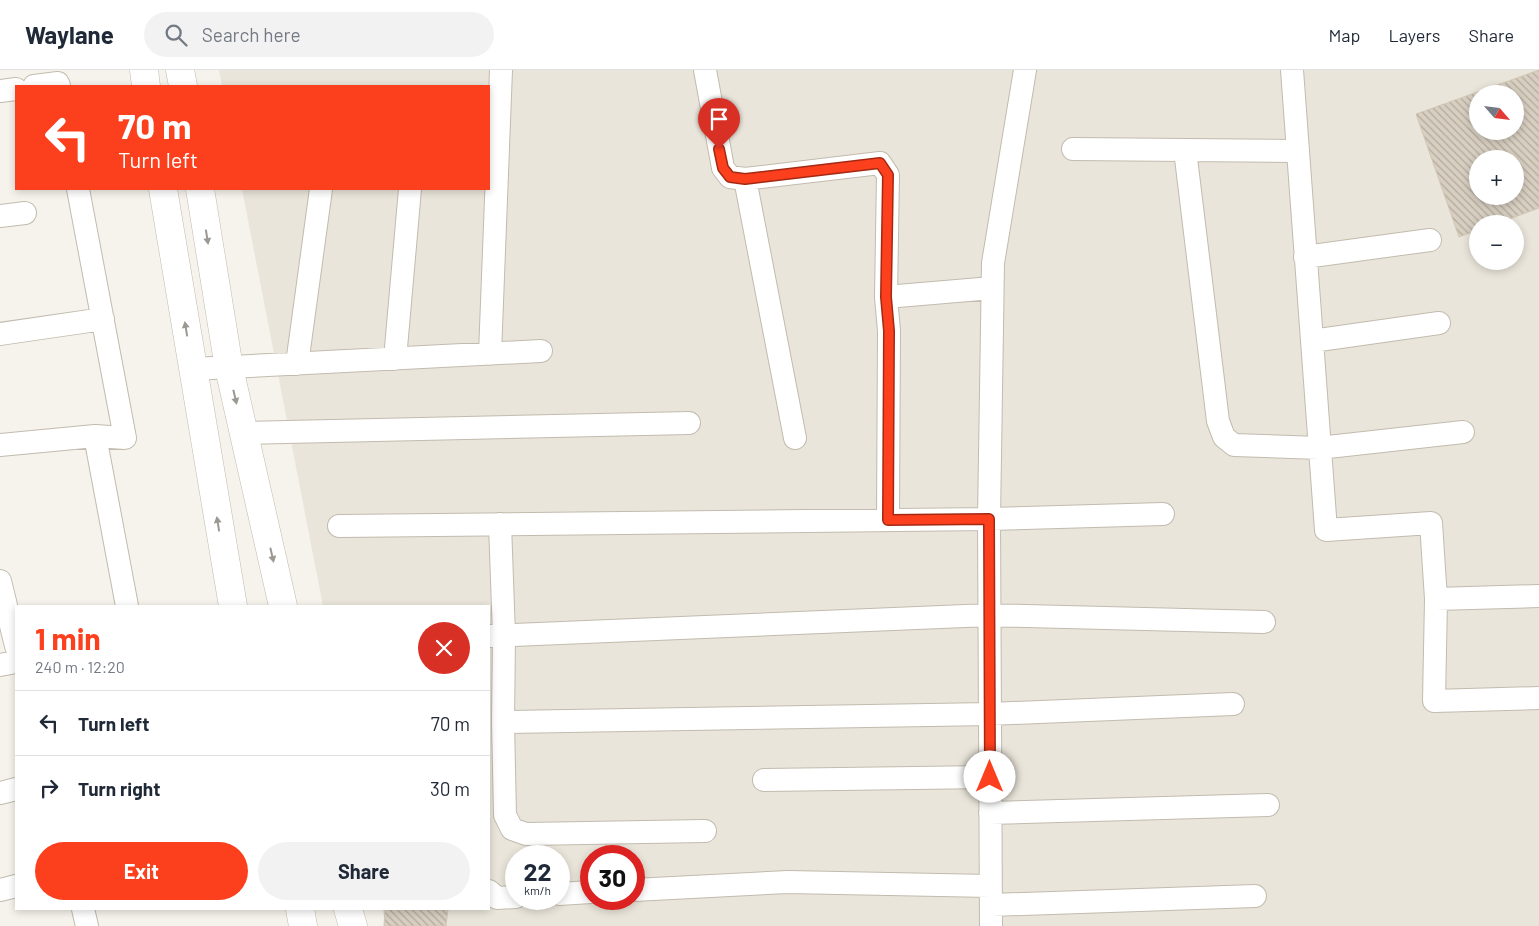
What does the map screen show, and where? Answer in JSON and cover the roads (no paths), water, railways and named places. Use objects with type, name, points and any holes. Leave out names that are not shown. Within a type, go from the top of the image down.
[{"type":"street","points":[[144,70],[146,85]]},
{"type":"street","points":[[180,70],[183,85]]},
{"type":"street","points":[[490,354],[501,70]]},
{"type":"street","points":[[705,70],[723,168],[730,177],[745,179],[880,163],[888,175],[886,297],[889,331],[888,520]]},
{"type":"street","points":[[991,906],[989,519],[992,263],[1025,70]]},
{"type":"street","points":[[1292,70],[1326,530],[1430,523],[1436,599],[1434,701],[1539,698]]},
{"type":"street","points":[[42,85],[58,83],[59,85]]},
{"type":"street","points":[[0,92],[15,89]]},
{"type":"street","points":[[1073,149],[1298,151]]},
{"type":"street","points":[[1184,150],[1218,421],[1224,437],[1234,445],[1319,448],[1462,432]]},
{"type":"street","points":[[745,179],[795,438]]},
{"type":"street","points":[[0,445],[94,436],[125,438],[78,190]]},
{"type":"street","points":[[163,190],[233,605]]},
{"type":"street","points":[[200,190],[229,368],[283,605]]},
{"type":"street","points":[[297,364],[321,190]]},
{"type":"street","points":[[395,359],[410,190]]},
{"type":"street","points":[[0,216],[24,213]]},
{"type":"street","points":[[1306,257],[1430,240]]},
{"type":"street","points":[[886,297],[992,288]]},
{"type":"street","points":[[0,334],[103,319]]},
{"type":"street","points":[[1312,341],[1439,322]]},
{"type":"street","points":[[193,369],[541,351]]},
{"type":"street","points":[[244,433],[690,423]]},
{"type":"street","points":[[94,436],[126,605]]},
{"type":"street","points":[[339,526],[989,519],[1162,514]]},
{"type":"street","points":[[500,524],[496,636],[503,722],[505,815],[512,830],[526,834],[705,831]]},
{"type":"street","points":[[0,581],[15,642]]},
{"type":"street","points":[[1436,599],[1539,596]]},
{"type":"street","points":[[496,636],[989,615],[1264,622]]},
{"type":"street","points":[[0,665],[15,662]]},
{"type":"street","points":[[503,722],[990,714],[1233,704]]},
{"type":"street","points":[[764,780],[990,777]]},
{"type":"street","points":[[0,793],[15,789]]},
{"type":"street","points":[[990,813],[1268,805]]},
{"type":"street","points":[[645,889],[788,882],[991,906],[1255,896]]},
{"type":"street","points":[[0,890],[15,886]]},
{"type":"street","points":[[490,893],[497,898],[505,897]]},
{"type":"street","points":[[83,910],[87,926]]},
{"type":"street","points":[[300,910],[303,926]]},
{"type":"street","points":[[348,910],[353,926]]}]
